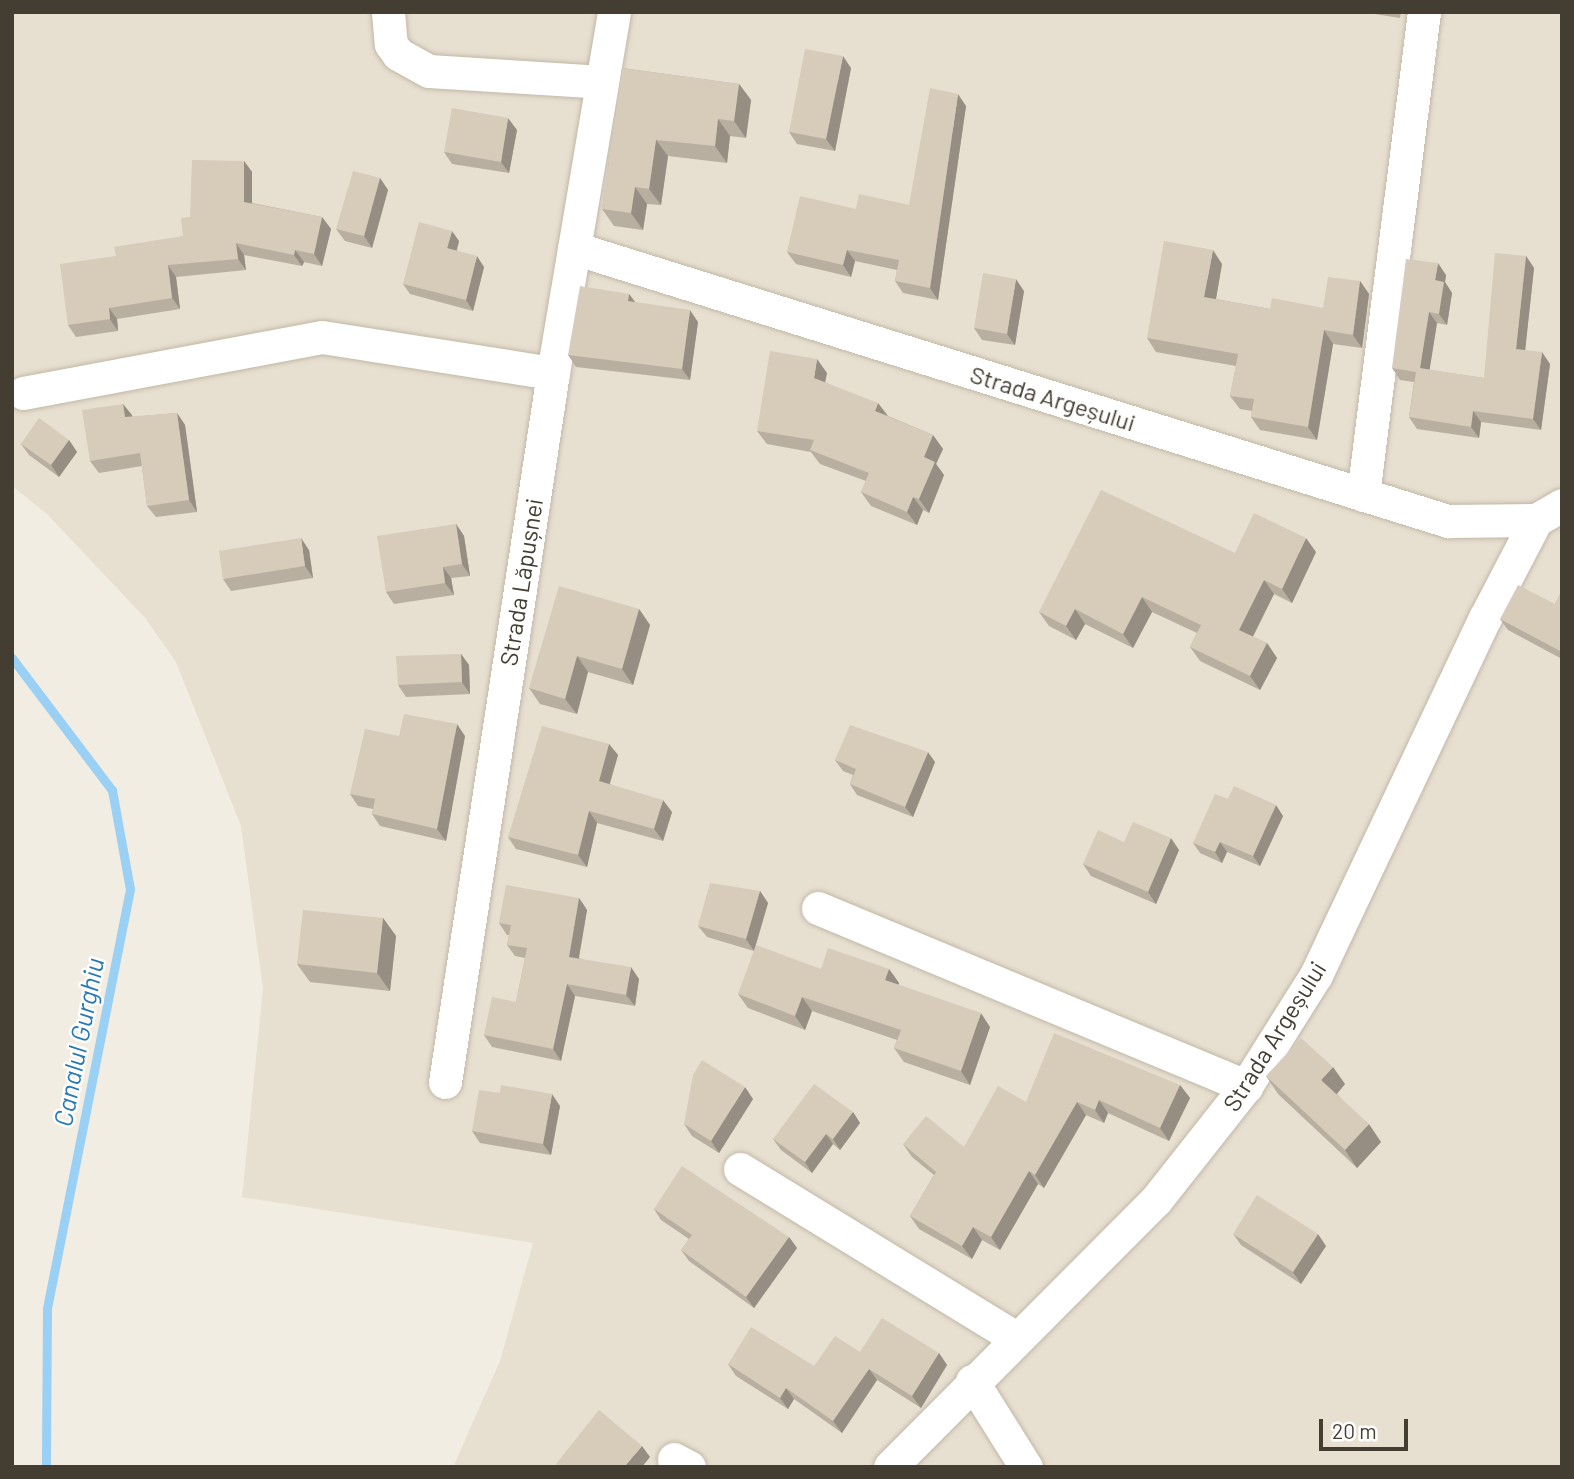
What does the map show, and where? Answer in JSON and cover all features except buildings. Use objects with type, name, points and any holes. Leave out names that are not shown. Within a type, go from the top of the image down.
[{"type":"street","points":[[388,12],[391,44],[398,54],[429,71],[602,82]]},
{"type":"street","name":"Strada Lăpușnei","points":[[444,1082],[553,373],[614,12]]},
{"type":"street","points":[[1363,495],[1423,12]]},
{"type":"street","name":"Strada Argeșului","points":[[574,248],[1448,521],[1549,513]]},
{"type":"street","points":[[23,393],[322,337],[553,373]]},
{"type":"street","name":"Strada Argeșului","points":[[890,1467],[972,1381],[1156,1200],[1246,1086],[1316,975],[1549,513]]},
{"type":"street","points":[[818,908],[1246,1086]]},
{"type":"street","points":[[740,1169],[1016,1338]]},
{"type":"street","points":[[972,1381],[1026,1467]]},
{"type":"shaded area","points":[[12,12],[1562,12],[1562,1467],[453,1467],[500,1361],[533,1243],[242,1197],[263,989],[241,826],[176,662],[146,619],[47,514],[12,486]]},
{"type":"waterway","name":"Canalul Gurghiu","points":[[12,658],[112,790],[130,889],[47,1309],[46,1467]]}]
